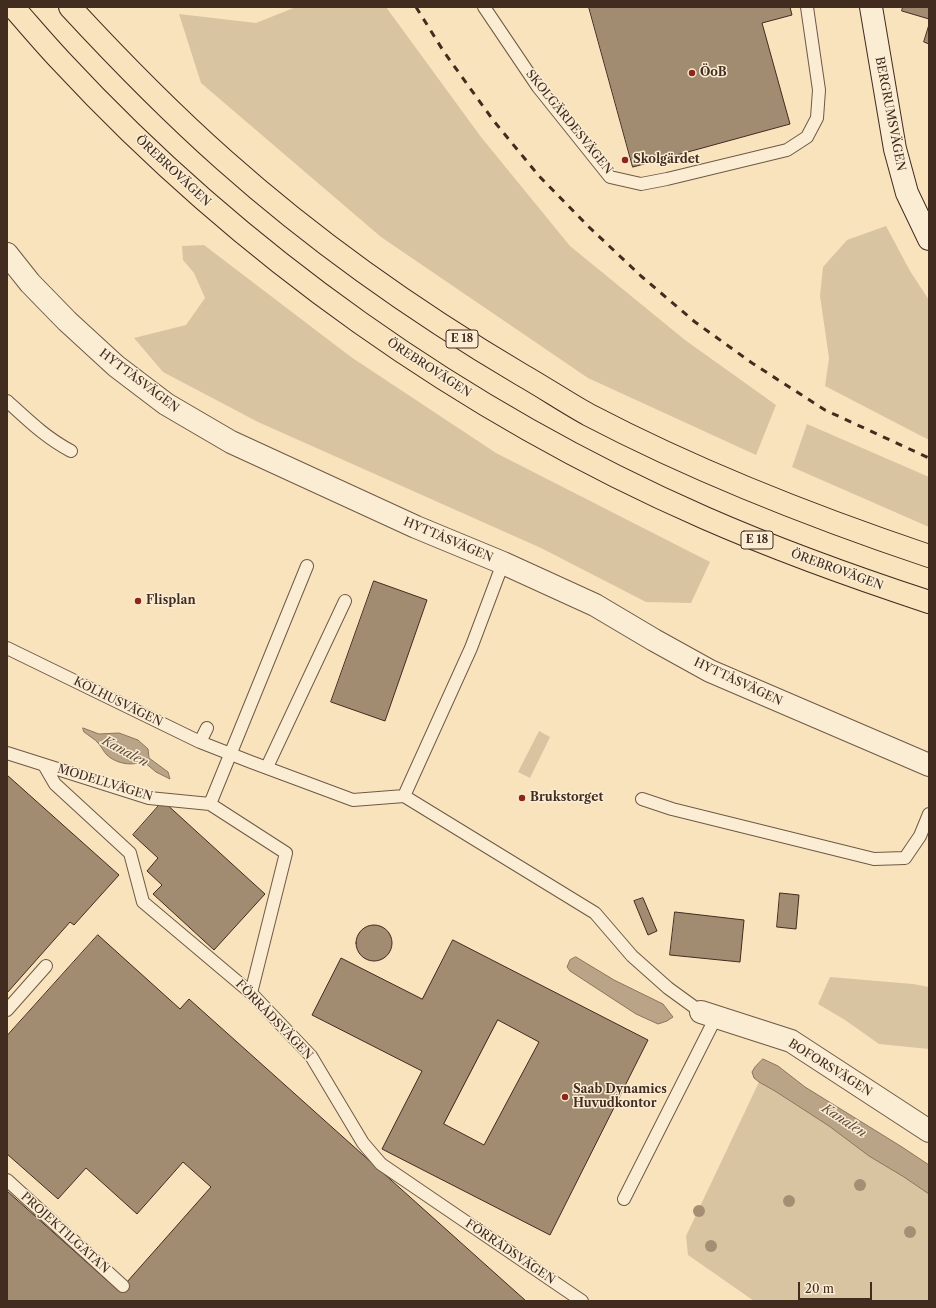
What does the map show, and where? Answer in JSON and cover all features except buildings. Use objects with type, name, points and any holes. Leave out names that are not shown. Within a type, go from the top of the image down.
[{"type":"highway","name":"ÖREBROVÄGEN","points":[[13,7],[60,61],[149,149],[211,205],[273,257],[327,298],[413,359],[487,405],[560,447],[611,474],[703,517],[828,568],[929,602]]},
{"type":"highway","name":"E 18","points":[[70,7],[117,58],[172,111],[226,161],[277,204],[345,258],[403,300],[470,344],[589,414],[656,448],[806,513],[929,556]]},
{"type":"street","name":"BERGRUMSVÄGEN","points":[[871,7],[895,149],[908,193],[929,239]]},
{"type":"street","name":"HYTTÅSVÄGEN","points":[[7,254],[30,283],[67,321],[116,366],[166,404],[231,442],[416,527],[503,563],[596,605],[654,640],[710,671],[929,765]]},
{"type":"street","name":"BOFORSVÄGEN","points":[[709,1014],[791,1041],[929,1131]]},
{"type":"lane","name":"SKOLGÄRDESVÄGEN","points":[[484,7],[538,87],[610,177],[641,184],[787,150],[807,137],[818,118],[819,90],[807,7]]},
{"type":"lane","points":[[7,401],[42,433],[71,451]]},
{"type":"lane","points":[[503,563],[471,648],[404,796],[595,913],[632,956],[668,988],[709,1014],[624,1199]]},
{"type":"lane","points":[[210,804],[307,566]]},
{"type":"lane","points":[[267,767],[345,602]]},
{"type":"lane","name":"KOLHUSVÄGEN","points":[[7,648],[200,742],[353,800],[404,796]]},
{"type":"lane","points":[[200,742],[207,728]]},
{"type":"lane","name":"MODELLVÄGEN","points":[[7,753],[149,798],[210,804],[286,853],[251,992]]},
{"type":"lane","name":"FÖRRÅDSVÄGEN","points":[[44,765],[55,784],[130,853],[143,902],[251,992],[310,1056],[363,1143],[381,1164],[582,1301]]},
{"type":"lane","points":[[642,799],[672,809],[874,859],[905,858],[920,836],[929,814]]},
{"type":"lane","points":[[7,1010],[46,966]]},
{"type":"lane","name":"PROJEKTILGATAN","points":[[7,1180],[123,1286]]},
{"type":"shaded area","points":[[296,7],[386,7],[481,137],[570,246],[685,340],[776,405],[756,455],[588,378],[381,237],[201,83],[179,14],[256,23]]},
{"type":"shaded area","points":[[886,226],[910,271],[929,300],[929,440],[825,386],[829,358],[820,296],[823,267],[847,240]]},
{"type":"shaded area","points":[[204,245],[351,357],[496,453],[710,562],[691,603],[646,602],[541,548],[258,422],[163,372],[134,338],[186,325],[205,298],[194,273],[183,260],[182,246]]},
{"type":"shaded area","points":[[807,424],[929,477],[929,527],[792,467]]},
{"type":"shaded area","points":[[539,731],[550,737],[530,778],[518,772]]},
{"type":"shaded area","points":[[830,977],[913,984],[929,987],[929,1049],[879,1044],[845,1020],[818,1004]]},
{"type":"shaded area","points":[[759,1082],[829,1126],[869,1156],[929,1194],[929,1301],[754,1301],[688,1255],[686,1236]]},
{"type":"water","name":"Kanalen","points":[[83,728],[99,734],[119,733],[138,740],[148,749],[149,758],[168,772],[170,779],[156,772],[143,761],[129,764],[110,758],[94,739],[84,732]]},
{"type":"water","points":[[576,957],[614,980],[663,1004],[673,1017],[658,1024],[636,1014],[570,971],[567,967],[570,960]]},
{"type":"water","name":"Kanalen","points":[[763,1059],[778,1066],[805,1087],[929,1165],[929,1194],[869,1156],[829,1126],[754,1078],[752,1072]]},
{"type":"railway","points":[[416,7],[444,52],[493,120],[539,176],[589,227],[641,276],[695,322],[752,363],[825,410],[929,458]]},
{"type":"place","name":"ÖoB","points":[[692,73]]},
{"type":"place","name":"Skolgärdet","points":[[625,160]]},
{"type":"place","name":"Flisplan","points":[[138,601]]},
{"type":"place","name":"Brukstorget","points":[[522,798]]},
{"type":"place","name":"Saab Dynamics Huvudkontor","points":[[565,1097]]}]
